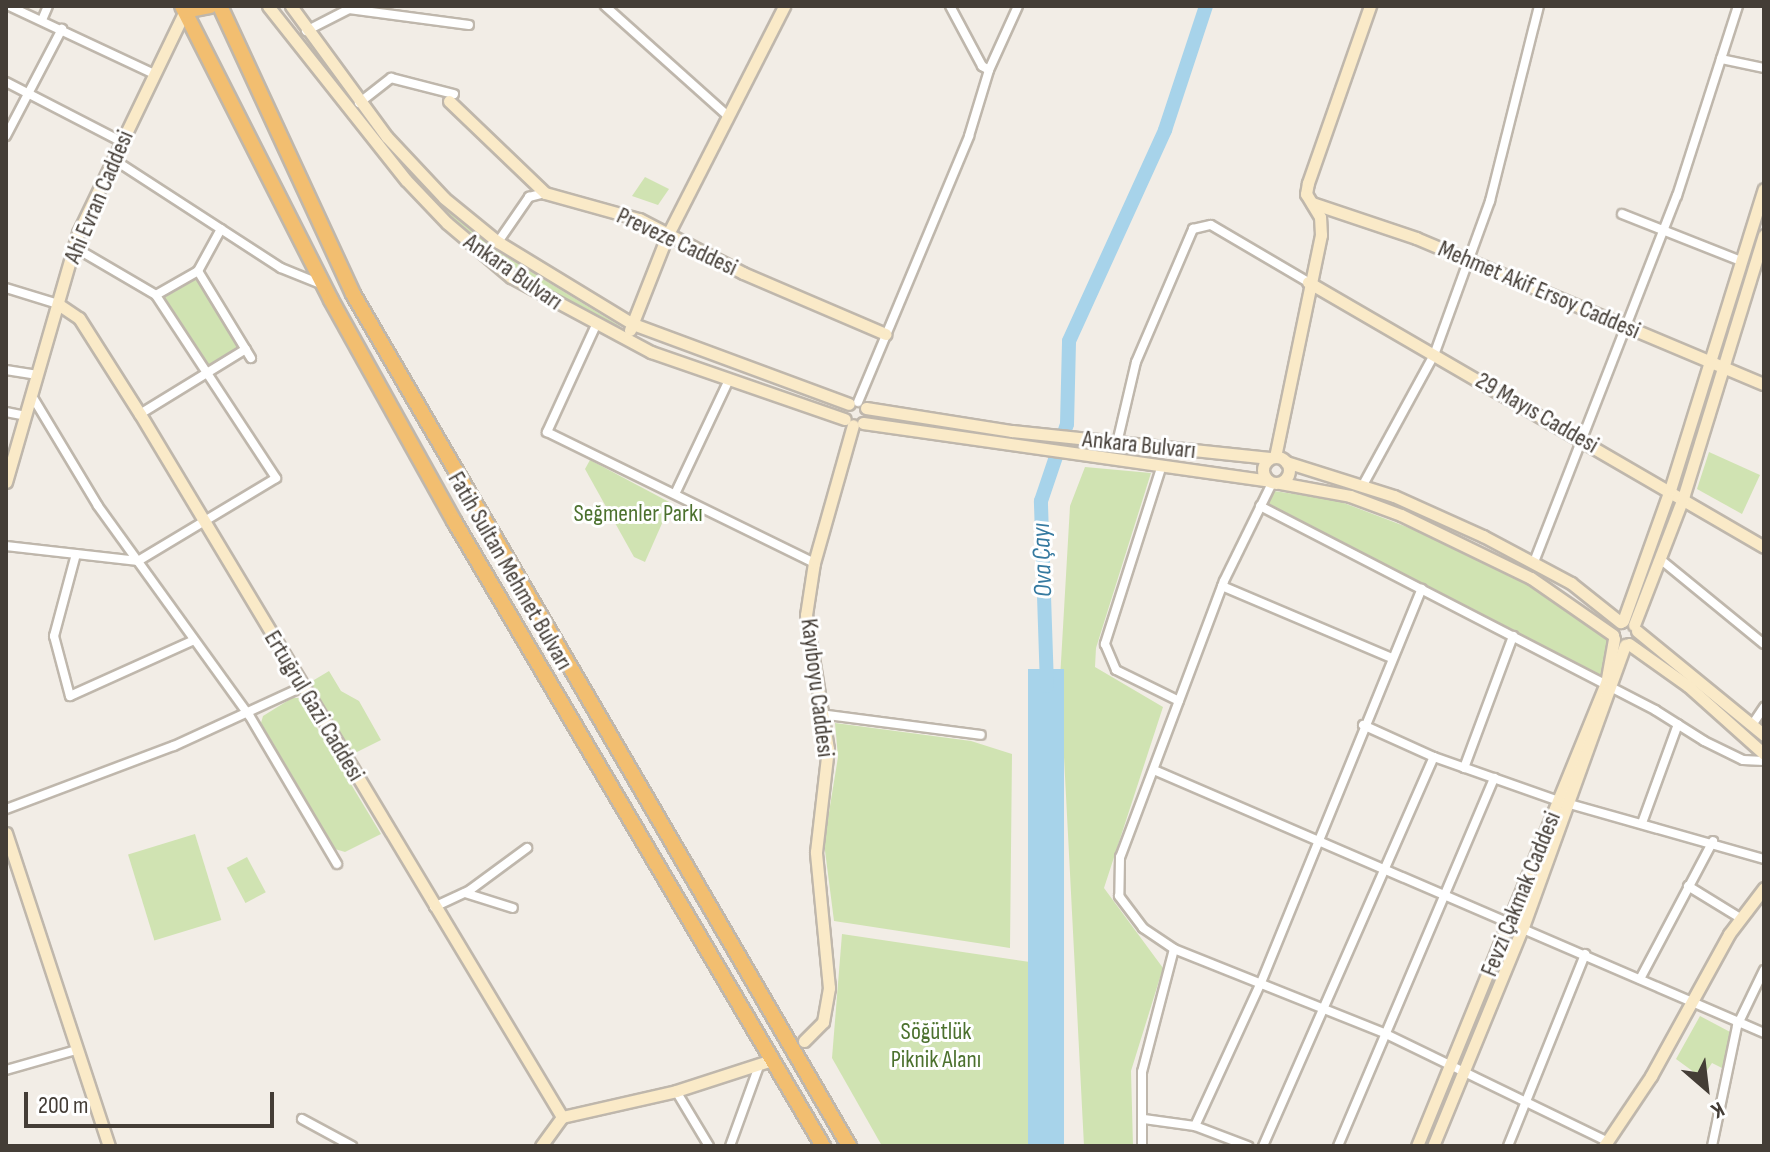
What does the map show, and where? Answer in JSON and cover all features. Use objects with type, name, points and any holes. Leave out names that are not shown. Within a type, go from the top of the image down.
[{"type":"highway","points":[[183,9],[210,6]]},
{"type":"highway","name":"Fatih Sultan Mehmet Bulvarı","points":[[220,6],[353,294],[849,1146]]},
{"type":"highway","name":"Fatih Sultan Mehmet Bulvarı","points":[[183,9],[323,285],[454,521],[823,1146]]},
{"type":"main road","name":"Ankara Bulvarı","points":[[268,6],[350,117],[447,223],[511,277],[625,341],[728,382],[853,422],[1162,465],[1350,496],[1401,515],[1531,578],[1627,645]]},
{"type":"main road","name":"Ankara Bulvarı","points":[[291,6],[359,103],[444,198],[498,242],[633,324],[736,366],[858,404],[1012,431],[1277,459],[1363,485],[1534,562],[1571,583],[1764,735]]},
{"type":"main road","points":[[625,341],[667,236],[784,6]]},
{"type":"main road","points":[[1277,459],[1262,469],[1273,482],[1288,474],[1277,459],[1308,282],[1322,224],[1312,203],[1308,183],[1370,6]]},
{"type":"main road","name":"Ahi Evran Caddesi","points":[[6,479],[74,247],[183,9]]},
{"type":"main road","name":"Preveze Caddesi","points":[[452,97],[545,193],[625,214],[885,334]]},
{"type":"main road","points":[[1628,625],[1764,189]]},
{"type":"main road","name":"Mehmet Akif Ersoy Caddesi","points":[[1312,203],[1468,259],[1764,384]]},
{"type":"main road","points":[[1628,625],[1660,559],[1683,498],[1723,368],[1759,271],[1764,235]]},
{"type":"main road","name":"29 Mayıs Caddesi","points":[[1308,282],[1580,437],[1764,547]]},
{"type":"main road","name":"Ertuğrul Gazi Caddesi","points":[[58,304],[79,318],[140,414],[562,1117]]},
{"type":"main road","points":[[728,382],[736,366]]},
{"type":"main road","points":[[853,422],[858,404]]},
{"type":"main road","points":[[853,422],[858,404]]},
{"type":"main road","name":"Kayıboyu Caddesi","points":[[804,1041],[819,1030],[829,1000],[817,873],[828,763],[806,630],[814,563],[853,422]]},
{"type":"main road","name":"Fevzi Çakmak Caddesi","points":[[1609,686],[1613,637],[1628,625]]},
{"type":"main road","name":"Fevzi Çakmak Caddesi","points":[[1433,1146],[1465,1072],[1517,924],[1627,645],[1628,625]]},
{"type":"main road","points":[[1627,645],[1688,686],[1764,754]]},
{"type":"main road","points":[[6,833],[109,1146]]},
{"type":"main road","points":[[1605,1144],[1651,1076],[1740,918],[1764,888]]},
{"type":"main road","name":"Fevzi Çakmak Caddesi","points":[[1417,1146],[1450,1065],[1517,924]]},
{"type":"main road","points":[[541,1146],[562,1117],[676,1091],[762,1064]]},
{"type":"street","points":[[9,6],[154,74]]},
{"type":"street","points":[[42,20],[48,6]]},
{"type":"street","points":[[605,6],[728,116]]},
{"type":"street","points":[[950,6],[982,66],[989,70]]},
{"type":"street","points":[[858,404],[969,136],[989,70],[1018,6]]},
{"type":"street","points":[[1363,485],[1434,355],[1509,136],[1539,6]]},
{"type":"street","points":[[1534,562],[1580,437],[1664,230],[1738,6]]},
{"type":"street","points":[[306,31],[349,9],[469,25]]},
{"type":"street","points":[[6,136],[62,29]]},
{"type":"street","points":[[1721,59],[1764,68]]},
{"type":"street","points":[[359,103],[391,78],[452,97]]},
{"type":"street","points":[[6,82],[122,142]]},
{"type":"street","points":[[113,159],[281,268],[323,285]]},
{"type":"street","points":[[498,242],[529,197],[545,193]]},
{"type":"street","points":[[1622,214],[1741,261]]},
{"type":"street","points":[[1117,443],[1136,362],[1193,229],[1204,224],[1308,282]]},
{"type":"street","points":[[156,295],[198,271],[221,229]]},
{"type":"street","points":[[6,546],[138,561],[206,525],[276,478],[156,295],[74,247]]},
{"type":"street","points":[[198,271],[251,358]]},
{"type":"street","points":[[6,288],[58,304]]},
{"type":"street","points":[[596,325],[547,432],[814,563]]},
{"type":"street","points":[[140,414],[246,349]]},
{"type":"street","points":[[6,370],[38,375]]},
{"type":"street","points":[[675,494],[728,382]]},
{"type":"street","points":[[32,396],[98,506],[249,715],[337,864]]},
{"type":"street","points":[[6,412],[26,416]]},
{"type":"street","points":[[1162,465],[1105,644],[1116,670],[1179,701]]},
{"type":"street","points":[[1273,482],[1222,586],[1120,857],[1116,884],[1143,928],[1174,949],[1386,1034],[1605,1144]]},
{"type":"street","points":[[1260,506],[1609,686],[1743,760],[1764,761]]},
{"type":"street","points":[[76,554],[54,636],[70,696],[194,640]]},
{"type":"street","points":[[1660,559],[1764,644]]},
{"type":"street","points":[[1222,586],[1392,658]]},
{"type":"street","points":[[1195,1126],[1260,985],[1363,725],[1422,589]]},
{"type":"street","points":[[1464,768],[1513,636]]},
{"type":"street","points":[[6,809],[249,715],[302,687]]},
{"type":"street","points":[[1752,725],[1764,707]]},
{"type":"street","points":[[820,714],[981,735]]},
{"type":"street","points":[[1642,823],[1678,724]]},
{"type":"street","points":[[1363,725],[1434,757],[1564,802],[1713,841],[1764,859]]},
{"type":"street","points":[[1263,1146],[1381,868],[1434,757]]},
{"type":"street","points":[[1154,770],[1517,924],[1737,1026],[1764,1033]]},
{"type":"street","points":[[1338,1146],[1494,778]]},
{"type":"street","points":[[1640,979],[1713,841]]},
{"type":"street","points":[[434,907],[464,893],[527,848]]},
{"type":"street","points":[[1688,886],[1740,918]]},
{"type":"street","points":[[464,893],[513,908]]},
{"type":"street","points":[[1142,1146],[1142,1072],[1174,949]]},
{"type":"street","points":[[1508,1146],[1585,954]]},
{"type":"street","points":[[1712,1146],[1737,1026],[1764,970]]},
{"type":"street","points":[[6,1070],[76,1050]]},
{"type":"street","points":[[730,1146],[762,1064]]},
{"type":"street","points":[[676,1091],[709,1146]]},
{"type":"street","points":[[302,1119],[352,1146]]},
{"type":"street","points":[[1144,1119],[1195,1126],[1248,1146]]},
{"type":"green space","points":[[277,6],[429,191],[497,251],[620,326],[618,331],[530,279],[445,212],[360,118]]},
{"type":"green space","points":[[645,177],[669,189],[658,205],[632,196]]},
{"type":"green space","points":[[198,278],[238,348],[205,368],[164,298]]},
{"type":"green space","points":[[1709,452],[1760,475],[1742,514],[1697,489]]},
{"type":"green space","name":"Seğmenler Parkı","points":[[590,460],[671,503],[645,562],[634,557],[585,469]]},
{"type":"green space","points":[[1085,467],[1151,473],[1096,648],[1095,667],[1163,707],[1104,888],[1163,968],[1131,1071],[1133,1146],[1084,1146],[1060,679],[1070,506]]},
{"type":"green space","points":[[1274,491],[1336,500],[1428,535],[1535,588],[1610,639],[1603,679],[1260,506]]},
{"type":"green space","points":[[329,671],[341,691],[359,701],[381,740],[351,755],[309,683]]},
{"type":"green space","points":[[292,698],[299,698],[381,834],[345,852],[335,849],[261,723],[263,716]]},
{"type":"green space","points":[[835,723],[971,741],[1012,754],[1010,948],[834,921],[824,843],[838,757]]},
{"type":"green space","points":[[195,834],[221,920],[154,941],[128,854]]},
{"type":"green space","points":[[247,857],[266,892],[245,903],[227,868]]},
{"type":"green space","name":"Söğütlük Piknik Alanı","points":[[842,934],[1030,962],[1038,1146],[882,1146],[832,1058]]},
{"type":"green space","points":[[1700,1016],[1732,1033],[1722,1068],[1712,1063],[1702,1078],[1676,1059]]},
{"type":"water","points":[[1028,669],[1064,669],[1064,1146],[1028,1146]]},
{"type":"waterway","name":"Ova Çayı","points":[[1047,686],[1041,501],[1067,424],[1069,341],[1165,130],[1206,6]]}]
